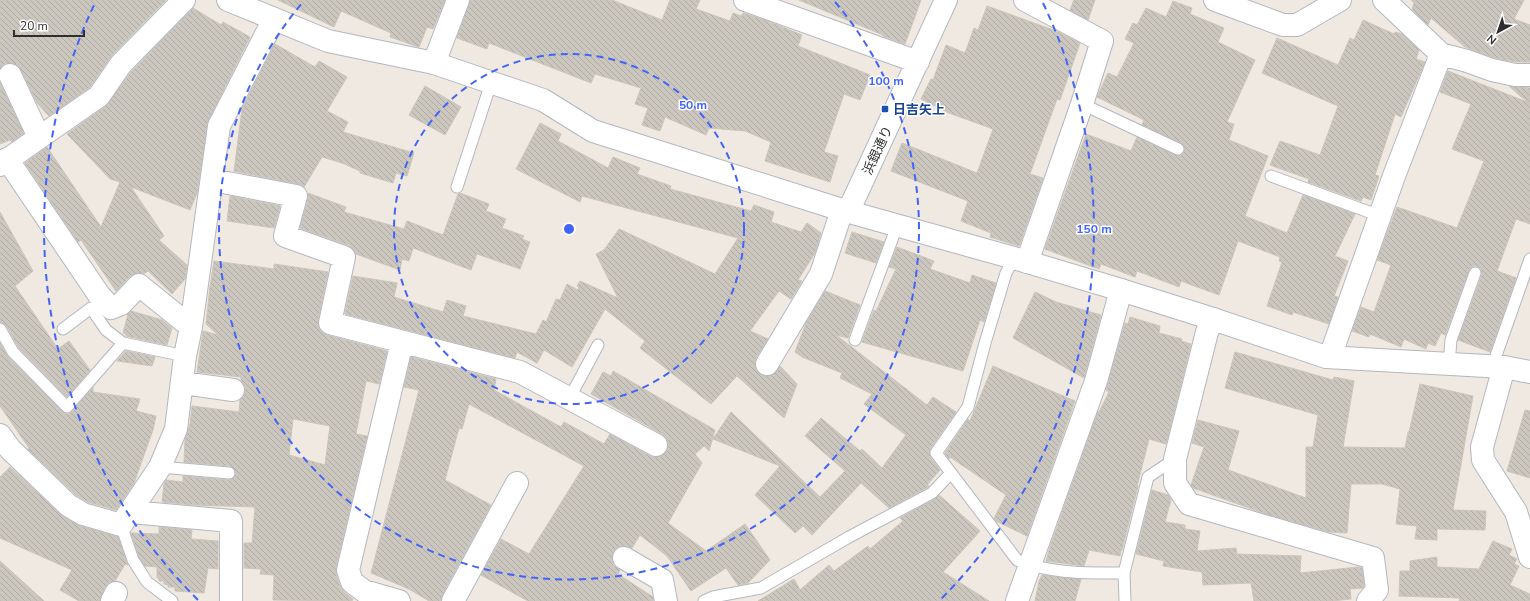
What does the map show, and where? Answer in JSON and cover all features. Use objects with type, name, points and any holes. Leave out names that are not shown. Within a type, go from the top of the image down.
[{"type":"street","points":[[184,0],[121,64],[99,96],[3,162],[99,295],[111,308],[121,304],[140,286],[191,327]]},
{"type":"street","points":[[228,0],[328,41],[434,63],[543,100],[593,132],[845,211],[1121,290],[1326,357],[1498,367],[1530,372]]},
{"type":"street","points":[[434,63],[458,0]]},
{"type":"street","points":[[745,0],[918,62]]},
{"type":"street","name":"浜銀通り","points":[[767,364],[821,274],[845,211],[918,62],[946,0]]},
{"type":"street","points":[[1020,260],[1082,104],[1102,40],[1025,0]]},
{"type":"street","points":[[1215,0],[1283,25],[1297,25],[1340,0]]},
{"type":"street","points":[[1384,0],[1441,54],[1492,70],[1515,75],[1530,75]]},
{"type":"street","points":[[126,518],[160,467],[176,430],[219,126],[274,19]]},
{"type":"street","points":[[1330,357],[1380,216],[1441,54]]},
{"type":"street","points":[[10,75],[39,137]]},
{"type":"street","points":[[212,180],[296,196],[285,236],[344,257],[330,323],[520,372],[656,444]]},
{"type":"street","points":[[1017,601],[1096,381],[1121,290]]},
{"type":"street","points":[[1213,319],[1207,332],[1175,459],[1175,483],[1189,504],[1373,558],[1377,590],[1368,601]]},
{"type":"street","points":[[398,601],[369,597],[352,582],[348,570],[402,342]]},
{"type":"street","points":[[1498,367],[1482,447],[1483,460],[1516,512],[1530,556]]},
{"type":"street","points":[[183,383],[233,390]]},
{"type":"street","points":[[3,448],[68,505],[83,514],[126,518],[231,521],[231,601]]},
{"type":"street","points":[[453,601],[517,483]]},
{"type":"street","points":[[624,558],[662,580],[666,601]]},
{"type":"lane","points":[[457,187],[491,83]]},
{"type":"lane","points":[[1082,104],[1178,149]]},
{"type":"lane","points":[[1271,176],[1380,216]]},
{"type":"lane","points":[[855,340],[897,226]]},
{"type":"lane","points":[[1498,367],[1530,259]]},
{"type":"lane","points":[[1020,260],[1006,273],[968,407],[936,453],[1017,560],[1030,566],[1080,573],[1124,573]]},
{"type":"lane","points":[[1449,364],[1452,340],[1475,272]]},
{"type":"lane","points":[[63,329],[91,308],[106,330],[123,343],[186,356]]},
{"type":"lane","points":[[0,329],[13,352],[67,407],[123,343]]},
{"type":"lane","points":[[569,399],[598,345]]},
{"type":"lane","points":[[1125,601],[1124,573],[1148,477],[1175,459]]},
{"type":"lane","points":[[160,467],[229,473]]},
{"type":"lane","points":[[704,601],[713,597],[761,588],[849,537],[932,493],[951,473]]},
{"type":"lane","points":[[126,518],[133,560],[147,582],[172,601]]},
{"type":"building","points":[[0,0],[166,0],[112,55],[90,87],[49,116],[37,103],[21,70],[17,65],[11,63],[4,64],[0,68]]},
{"type":"building","points":[[278,0],[445,0],[433,29],[427,27],[419,47],[390,37],[391,33],[341,11],[334,27]]},
{"type":"building","points":[[470,0],[612,0],[662,20],[670,0],[700,0],[696,9],[730,21],[733,13],[741,16],[743,13],[765,20],[802,35],[798,46],[870,75],[860,100],[844,94],[824,152],[838,156],[830,182],[765,161],[771,142],[745,131],[709,128],[706,135],[665,117],[660,131],[642,125],[648,108],[635,104],[641,88],[595,74],[591,83],[489,43],[487,49],[457,38]]},
{"type":"building","points":[[799,0],[921,0],[905,44]]},
{"type":"building","points":[[1074,0],[1095,0],[1088,20],[1070,10]]},
{"type":"building","points":[[1411,0],[1524,0],[1514,19],[1530,25],[1530,62],[1516,62],[1495,58],[1465,47],[1431,18],[1428,25],[1412,9],[1414,3]]},
{"type":"building","points":[[1173,1],[1192,8],[1190,14],[1224,28],[1218,42],[1255,60],[1227,122],[1234,124],[1229,140],[1268,156],[1245,216],[1287,233],[1303,195],[1355,214],[1335,256],[1348,261],[1334,296],[1338,297],[1329,324],[1293,312],[1292,315],[1267,306],[1282,262],[1279,261],[1280,257],[1238,241],[1219,295],[1181,281],[1179,287],[1137,271],[1135,277],[1101,264],[1099,269],[1045,249],[1086,134],[1131,151],[1137,137],[1175,155],[1182,155],[1184,152],[1185,148],[1181,143],[1142,125],[1144,120],[1097,97],[1108,73],[1117,77],[1134,43],[1125,39],[1133,23],[1137,25],[1146,8],[1166,17]]},
{"type":"building","points":[[987,6],[1056,31],[1080,43],[1060,100],[1057,99],[1030,174],[1043,178],[1019,246],[990,237],[991,233],[961,221],[968,201],[891,171],[902,143],[977,173],[993,129],[949,113],[921,99],[931,79],[933,80],[946,45],[965,53],[974,28],[978,30]]},
{"type":"building","points":[[193,8],[221,25],[223,22],[250,37],[208,121],[197,193],[190,210],[131,187],[164,236],[159,240],[187,265],[185,279],[172,294],[148,271],[144,274],[135,273],[130,276],[116,291],[81,240],[78,242],[25,163],[47,147],[101,227],[120,182],[110,179],[67,134],[106,106],[131,72]]},
{"type":"building","points":[[1363,20],[1394,34],[1395,32],[1402,34],[1419,50],[1416,59],[1425,62],[1401,117],[1395,114],[1375,175],[1379,176],[1371,200],[1363,197],[1361,201],[1308,182],[1309,179],[1270,165],[1280,141],[1320,155],[1338,106],[1262,73],[1277,38],[1338,65],[1350,38],[1354,40]]},
{"type":"building","points":[[275,44],[315,67],[319,61],[347,77],[327,111],[348,122],[343,132],[414,153],[407,176],[396,173],[393,183],[360,173],[360,171],[342,163],[322,157],[304,187],[298,184],[234,171],[242,109]]},
{"type":"building","points":[[1448,71],[1527,102],[1509,86],[1530,88],[1530,224],[1516,219],[1497,271],[1516,278],[1490,352],[1458,340],[1482,275],[1481,269],[1477,266],[1473,266],[1469,270],[1445,335],[1441,333],[1435,346],[1428,343],[1426,349],[1404,339],[1401,347],[1370,334],[1369,337],[1352,331],[1361,307],[1374,312],[1391,265],[1377,260],[1397,207],[1457,228],[1484,161],[1452,149],[1471,104],[1440,92]]},
{"type":"building","points":[[0,83],[24,133],[12,142],[10,140],[0,144]]},
{"type":"building","points":[[425,86],[461,107],[445,135],[409,115]]},
{"type":"building","points":[[540,123],[561,134],[558,141],[608,168],[613,157],[640,168],[637,174],[671,186],[670,189],[751,211],[754,205],[774,212],[771,222],[801,232],[807,223],[821,233],[815,253],[798,280],[802,281],[791,299],[779,291],[750,331],[768,339],[756,358],[756,370],[761,375],[773,375],[780,366],[797,384],[784,418],[737,376],[711,404],[640,348],[645,341],[605,309],[572,367],[544,350],[537,363],[517,352],[515,358],[345,314],[353,276],[397,283],[394,297],[443,312],[447,300],[466,306],[463,316],[536,334],[543,320],[546,322],[556,299],[560,300],[567,284],[578,290],[579,288],[577,286],[580,281],[618,298],[596,254],[604,250],[619,229],[715,274],[738,238],[582,196],[580,202],[516,169]]},
{"type":"building","points":[[308,193],[346,207],[344,212],[404,229],[407,221],[443,235],[458,194],[460,193],[489,204],[486,211],[506,219],[502,228],[524,236],[522,239],[530,242],[520,269],[477,254],[471,270],[413,248],[409,261],[402,259],[400,270],[356,254],[348,245],[300,228],[308,199]]},
{"type":"building","points":[[230,196],[280,206],[274,228],[227,221]]},
{"type":"building","points":[[0,212],[33,271],[15,286],[58,349],[69,341],[90,370],[67,397],[19,348],[6,325],[0,322]]},
{"type":"building","points":[[852,232],[884,242],[876,263],[845,253]]},
{"type":"building","points":[[897,247],[934,261],[930,269],[970,283],[972,275],[996,283],[984,322],[980,320],[963,371],[862,342],[874,310],[876,311],[896,269],[889,267]]},
{"type":"building","points":[[214,261],[274,269],[274,264],[328,272],[318,320],[318,326],[321,332],[327,335],[387,351],[379,384],[366,381],[356,434],[367,436],[336,567],[336,574],[340,586],[344,592],[353,599],[352,601],[273,600],[274,575],[260,574],[261,569],[244,568],[244,543],[252,543],[255,507],[195,505],[162,502],[164,484],[166,480],[183,482],[183,476],[229,480],[236,474],[235,470],[230,466],[184,462],[185,440],[190,424],[192,406],[239,412],[240,400],[245,392],[245,386],[241,381],[241,377],[197,372],[203,331],[218,335],[206,324]],"holes":[[[293,419],[330,426],[325,465],[289,455]]]},
{"type":"building","points":[[825,291],[860,305],[848,338],[836,335],[927,405],[933,397],[956,412],[930,449],[930,457],[940,470],[927,485],[929,486],[928,487],[889,508],[861,483],[812,535],[803,526],[795,533],[755,495],[780,466],[713,439],[731,412],[820,497],[845,471],[805,436],[821,418],[860,451],[862,449],[882,468],[906,435],[864,404],[872,394],[840,378],[842,373],[802,357],[795,352],[806,323]]},
{"type":"building","points":[[1035,292],[1056,302],[1101,315],[1084,378],[1013,338]]},
{"type":"building","points":[[131,311],[162,320],[172,328],[167,345],[126,336],[126,334],[123,333],[128,314]]},
{"type":"building","points":[[1130,317],[1160,326],[1159,333],[1182,339],[1181,341],[1191,344],[1166,444],[1149,439],[1120,556],[1089,550],[1084,566],[1046,561],[1098,411],[1099,412],[1109,392],[1106,390],[1125,323],[1128,324]]},
{"type":"building","points":[[0,343],[8,357],[65,414],[72,412],[93,387],[93,392],[140,399],[136,411],[156,416],[153,430],[134,483],[116,510],[88,502],[76,495],[28,449],[29,448],[0,406]]},
{"type":"building","points":[[126,351],[155,357],[152,366],[117,361]]},
{"type":"building","points":[[1235,352],[1333,380],[1334,377],[1354,381],[1343,447],[1405,448],[1420,384],[1473,396],[1453,510],[1486,511],[1485,530],[1437,529],[1437,540],[1415,539],[1417,526],[1396,524],[1400,489],[1382,484],[1351,484],[1347,533],[1329,532],[1269,515],[1193,488],[1191,485],[1204,447],[1192,443],[1198,420],[1239,431],[1228,470],[1306,498],[1306,447],[1313,447],[1318,415],[1225,388]]},
{"type":"building","points":[[411,357],[496,379],[494,390],[561,427],[564,422],[604,444],[610,434],[650,456],[662,456],[667,451],[668,445],[667,439],[662,434],[591,394],[603,372],[611,376],[613,371],[715,430],[709,451],[704,446],[695,454],[702,463],[668,523],[706,551],[745,524],[770,560],[748,583],[738,585],[726,568],[691,591],[667,556],[640,535],[632,548],[624,546],[618,547],[613,552],[613,565],[620,570],[618,574],[653,597],[653,601],[528,601],[481,575],[501,539],[529,554],[584,466],[469,404],[462,429],[459,428],[445,480],[491,505],[440,601],[429,601],[409,589],[371,573],[419,390],[404,387]]},
{"type":"building","points":[[993,366],[1075,401],[1027,536],[996,521],[994,518],[1006,495],[950,457],[949,459],[945,453],[968,419],[970,421]]},
{"type":"building","points":[[1525,410],[1530,411],[1530,478],[1507,471]]},
{"type":"building","points":[[10,467],[62,516],[80,526],[118,537],[128,565],[125,564],[115,581],[109,582],[105,587],[100,601],[79,601],[60,590],[72,570],[0,538],[0,477]]},
{"type":"building","points":[[1152,490],[1168,495],[1171,500],[1165,522],[1185,525],[1185,529],[1200,531],[1197,551],[1236,548],[1237,554],[1301,556],[1300,573],[1358,567],[1362,568],[1364,586],[1363,588],[1350,589],[1351,599],[1332,601],[1254,601],[1251,583],[1203,585],[1202,572],[1163,566],[1164,561],[1136,554]]},
{"type":"building","points":[[939,495],[980,531],[943,572],[989,601],[758,601],[794,579],[800,590],[829,565],[834,571],[868,546],[870,549],[903,521],[900,518],[935,499]]},
{"type":"building","points":[[159,527],[192,530],[191,539],[218,541],[218,569],[208,568],[204,593],[175,591],[175,587],[168,587],[168,585],[164,584],[164,581],[159,581],[159,578],[157,578],[157,567],[145,566],[139,557],[131,533],[159,534]]},
{"type":"building","points":[[1493,541],[1512,549],[1509,555],[1517,559],[1514,564],[1519,566],[1510,585],[1530,594],[1530,601],[1459,601],[1460,598],[1399,596],[1400,571],[1410,571],[1410,561],[1437,557],[1437,567],[1479,569]]},
{"type":"building","points":[[0,561],[44,601],[0,601]]},
{"type":"building","points":[[1042,575],[1081,579],[1075,601],[1035,601],[1039,581]]},
{"type":"place","name":"日吉矢上","points":[[885,109]]}]
